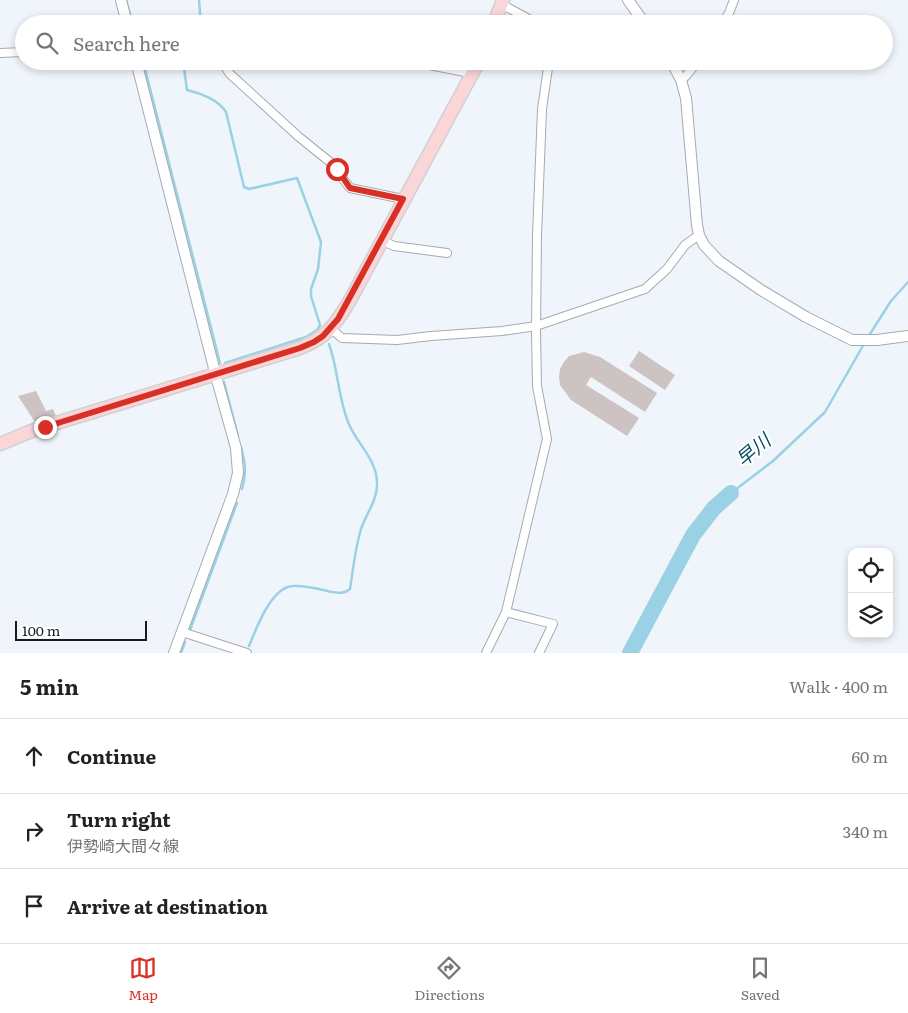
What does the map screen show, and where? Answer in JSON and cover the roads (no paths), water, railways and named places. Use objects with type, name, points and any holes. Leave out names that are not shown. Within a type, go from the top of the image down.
[{"type":"main road","points":[[497,15],[502,2]]},
{"type":"main road","points":[[0,444],[34,430],[308,345],[319,339],[331,329],[349,302],[403,199],[474,70]]},
{"type":"street","points":[[121,0],[125,15]]},
{"type":"street","points":[[628,0],[639,15]]},
{"type":"street","points":[[726,15],[734,0]]},
{"type":"street","points":[[502,2],[523,15]]},
{"type":"street","points":[[0,53],[15,52]]},
{"type":"street","points":[[138,70],[215,374],[236,448],[238,473],[233,494],[174,653]]},
{"type":"street","points":[[227,70],[298,137],[330,162],[350,188],[403,199]]},
{"type":"street","points":[[455,70],[472,75]]},
{"type":"street","points":[[486,653],[506,612],[547,439],[537,386],[536,326],[542,109],[548,70]]},
{"type":"street","points":[[675,70],[681,80],[686,98],[695,214],[699,235],[704,245],[719,261],[761,290],[806,317],[847,338],[877,340],[908,336]]},
{"type":"street","points":[[681,80],[691,70]]},
{"type":"street","points":[[331,329],[342,338],[397,340],[502,331],[536,326],[645,289],[667,268],[685,245],[699,235]]},
{"type":"street","points":[[381,240],[394,246],[447,253]]},
{"type":"street","points":[[506,612],[553,624],[539,653]]},
{"type":"street","points":[[182,632],[247,653]]},
{"type":"waterway","points":[[126,0],[130,15]]},
{"type":"waterway","points":[[199,0],[200,15]]},
{"type":"waterway","points":[[145,70],[220,363]]},
{"type":"waterway","points":[[184,70],[187,90],[214,101],[226,112],[244,187],[249,189],[297,178],[321,242],[318,269],[311,289],[311,296],[320,325],[317,330],[306,337],[225,363]]},
{"type":"waterway","name":"早川","points":[[868,337],[891,301],[908,282]]},
{"type":"waterway","points":[[249,646],[265,610],[278,593],[285,588],[303,586],[339,593],[350,589],[359,537],[363,523],[376,495],[377,483],[374,466],[348,422],[329,344]]},
{"type":"waterway","name":"早川","points":[[731,493],[773,461],[825,412],[864,344]]},
{"type":"waterway","points":[[224,382],[238,436]]},
{"type":"waterway","points":[[241,447],[245,468],[242,489]]},
{"type":"waterway","name":"早川","points":[[630,653],[693,535],[714,508],[731,493]]},
{"type":"waterway","points":[[190,630],[237,503]]},
{"type":"waterway","points":[[181,653],[185,642]]}]
